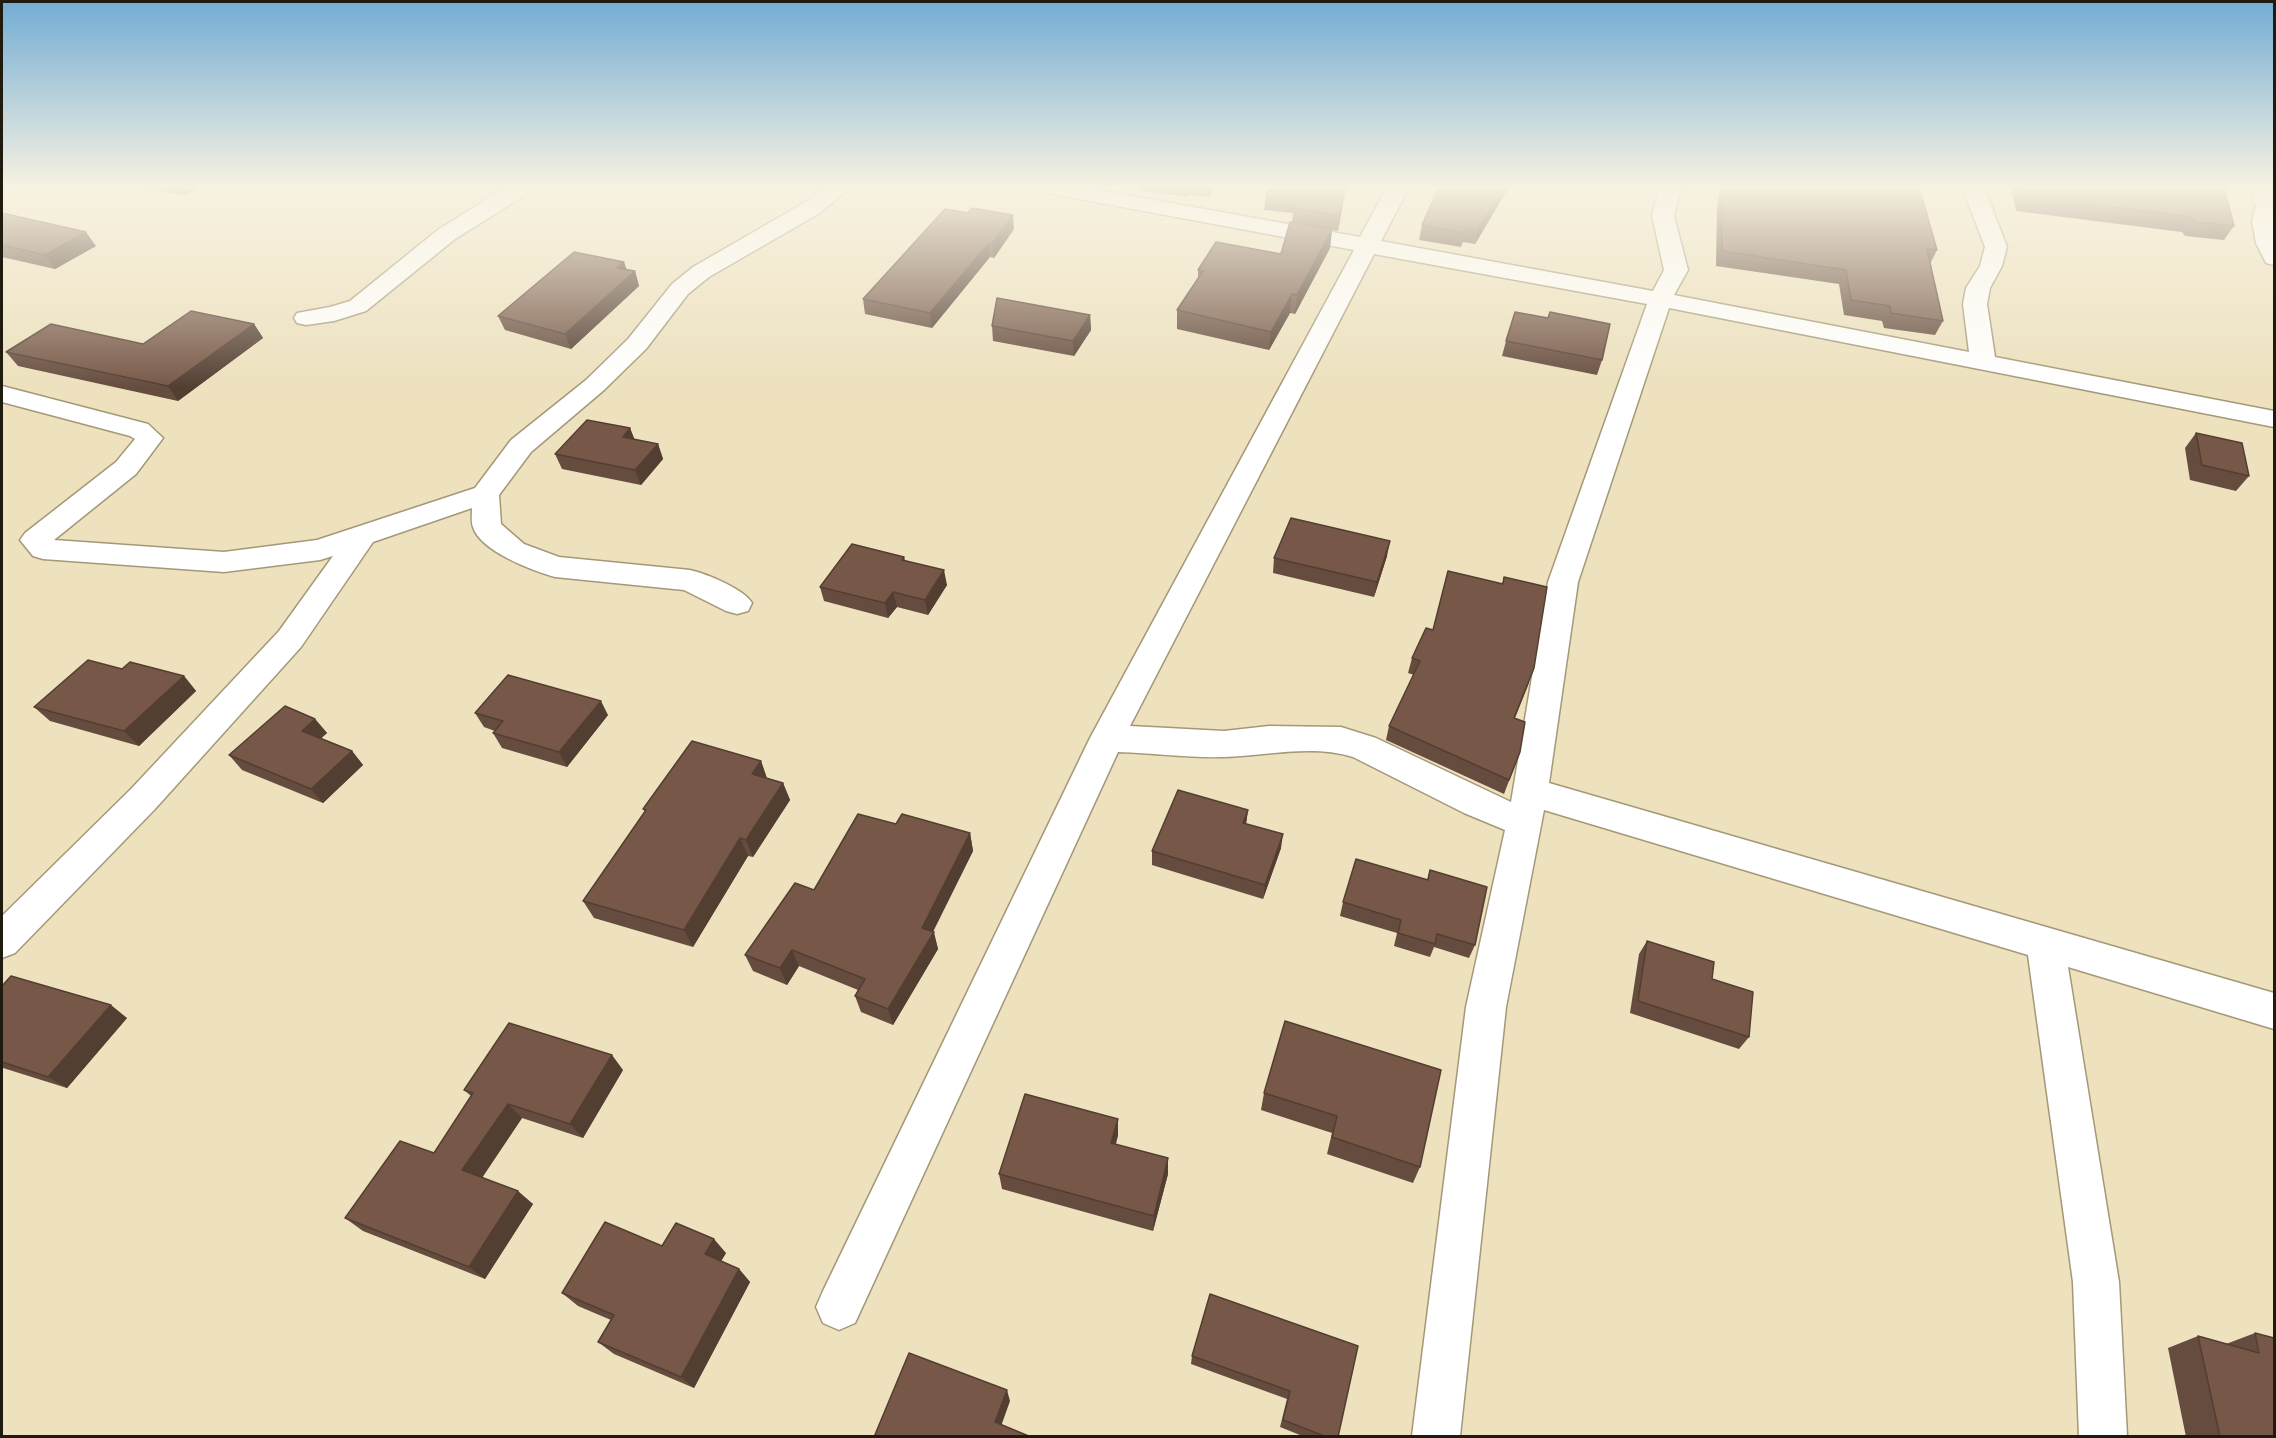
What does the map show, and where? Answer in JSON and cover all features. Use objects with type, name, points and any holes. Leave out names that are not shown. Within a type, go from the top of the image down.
[{"type":"street","points":[[306,318],[334,314],[358,306],[422,254]]},
{"type":"street","points":[[2,394],[139,430],[150,438],[126,468],[35,540],[43,549],[224,562],[320,550],[361,538],[485,494],[521,446],[595,385],[637,344],[680,289],[701,272],[732,254]]},
{"type":"street","points":[[839,1306],[1107,738],[1361,254]]},
{"type":"street","points":[[1410,254],[1660,299],[2274,419]]},
{"type":"street","points":[[1436,1437],[1486,1007],[1526,807],[1563,582],[1660,299],[1676,270],[1672,254]]},
{"type":"street","points":[[1983,362],[1975,304],[1978,288],[1991,266],[1994,254]]},
{"type":"street","points":[[485,494],[487,528],[514,551],[555,567],[690,580],[737,603]]},
{"type":"street","points":[[2,941],[143,799],[290,639],[361,538]]},
{"type":"street","points":[[1107,738],[1224,744],[1269,739],[1341,740],[1364,747],[1476,803],[1526,807],[2045,943],[2274,1011]]},
{"type":"street","points":[[2045,943],[2097,1282],[2103,1437]]},
{"type":"building","points":[[571,254],[585,254],[624,262],[617,268],[635,271],[565,334],[498,316]]},
{"type":"building","points":[[904,254],[980,254],[930,313],[863,299]]},
{"type":"building","points":[[1208,254],[1319,254],[1297,295],[1292,294],[1271,332],[1177,310],[1203,271],[1198,270]]},
{"type":"building","points":[[1742,254],[1928,254],[1943,321],[1891,313],[1890,306],[1851,300],[1846,270]]},
{"type":"building","points":[[997,298],[1090,315],[1073,341],[992,326]]},
{"type":"building","points":[[191,311],[254,324],[168,386],[6,352],[51,324],[143,344]]},
{"type":"building","points":[[1515,312],[1548,318],[1550,312],[1610,324],[1602,360],[1506,341]]},
{"type":"building","points":[[587,420],[630,428],[623,437],[658,444],[635,470],[555,454]]},
{"type":"building","points":[[2196,433],[2242,443],[2249,476],[2202,465]]},
{"type":"building","points":[[1291,518],[1390,541],[1377,582],[1274,558]]},
{"type":"building","points":[[852,544],[944,570],[925,600],[893,592],[885,603],[820,587]]},
{"type":"building","points":[[1448,571],[1503,584],[1504,577],[1547,587],[1534,668],[1514,718],[1525,722],[1520,752],[1509,780],[1389,726],[1420,661],[1412,658],[1426,628],[1433,630]]},
{"type":"building","points":[[88,660],[122,669],[130,662],[184,676],[124,731],[34,707]]},
{"type":"building","points":[[508,675],[601,701],[559,752],[493,733],[503,721],[475,713]]},
{"type":"building","points":[[285,706],[315,719],[302,731],[352,751],[311,789],[229,755]]},
{"type":"building","points":[[692,741],[761,761],[752,774],[783,783],[746,840],[740,838],[684,930],[583,901],[646,810],[643,809]]},
{"type":"building","points":[[1178,790],[1248,810],[1243,823],[1283,834],[1265,885],[1152,851]]},
{"type":"building","points":[[858,814],[896,824],[902,814],[970,833],[922,928],[934,932],[888,1009],[855,996],[865,979],[792,950],[780,968],[745,955],[795,883],[814,890]]},
{"type":"building","points":[[1356,859],[1428,880],[1430,870],[1487,887],[1475,945],[1437,934],[1435,944],[1398,933],[1401,920],[1343,902]]},
{"type":"building","points":[[1647,941],[1714,962],[1712,979],[1753,992],[1749,1037],[1638,1001]]},
{"type":"building","points":[[11,976],[111,1005],[48,1077],[2,1062],[2,986]]},
{"type":"building","points":[[1285,1021],[1441,1070],[1420,1167],[1332,1137],[1337,1116],[1264,1093]]},
{"type":"building","points":[[509,1023],[612,1055],[570,1124],[508,1104],[462,1170],[518,1191],[469,1267],[345,1218],[400,1141],[434,1153],[473,1093],[464,1090]]},
{"type":"building","points":[[1025,1094],[1118,1119],[1111,1143],[1168,1158],[1154,1216],[999,1174]]},
{"type":"building","points":[[605,1222],[662,1246],[676,1223],[714,1239],[705,1254],[739,1269],[681,1377],[598,1342],[614,1315],[562,1293]]},
{"type":"building","points":[[1210,1294],[1358,1346],[1338,1437],[1327,1437],[1283,1420],[1290,1391],[1192,1356]]},
{"type":"building","points":[[2255,1333],[2274,1338],[2274,1437],[2220,1437],[2198,1336],[2259,1353]]},
{"type":"building","points":[[909,1353],[1007,1390],[995,1422],[1031,1437],[874,1437]]}]
